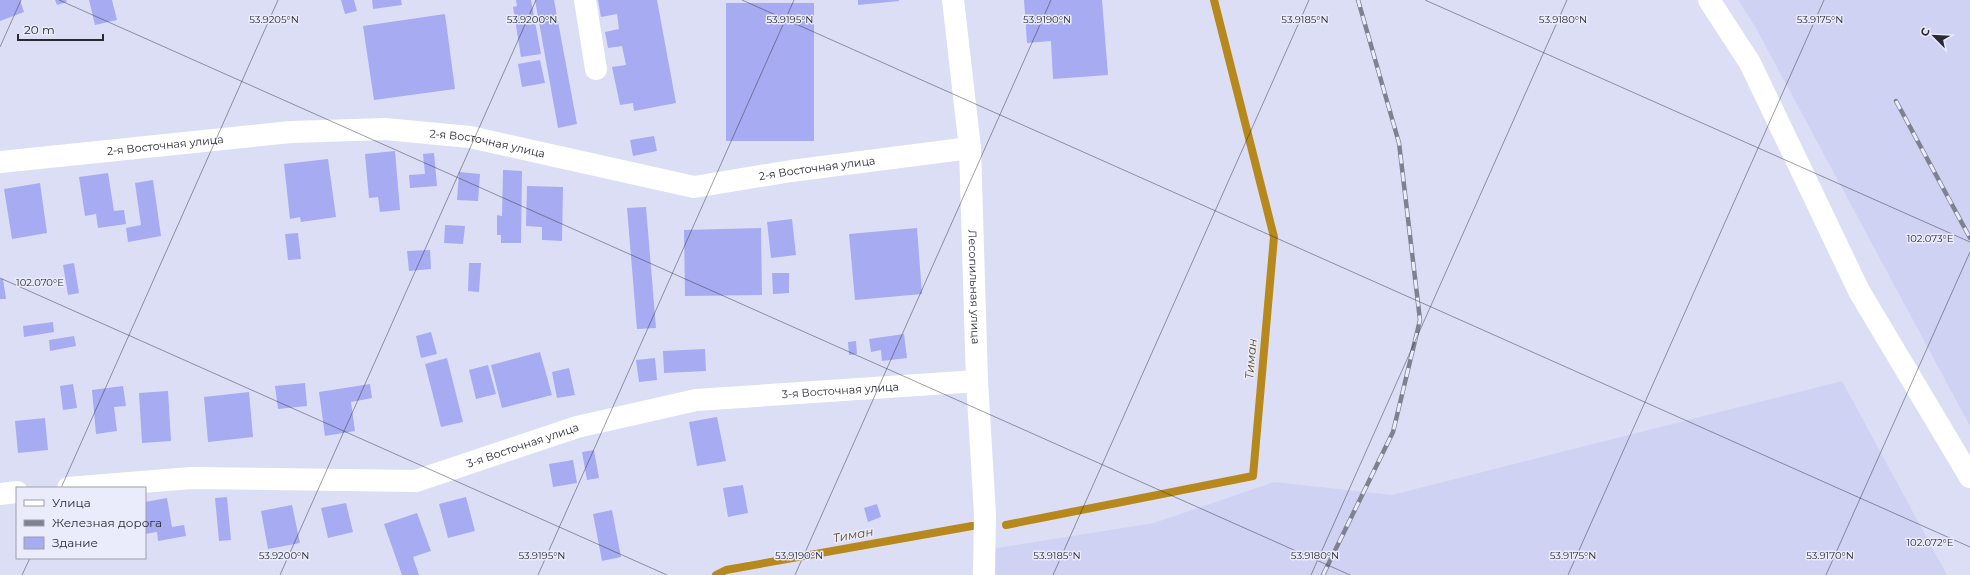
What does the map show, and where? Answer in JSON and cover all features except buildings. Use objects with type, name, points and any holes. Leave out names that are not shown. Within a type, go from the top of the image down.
[{"type":"street","points":[[585,0],[596,69]]},
{"type":"street","name":"Лесопильная улица","points":[[953,0],[970,148],[977,381],[984,514],[984,575]]},
{"type":"street","points":[[1709,0],[1750,63],[1859,291],[1970,477]]},
{"type":"street","name":"2-я Восточная улица","points":[[0,162],[291,132],[385,129],[470,137],[694,188],[791,171],[970,148]]},
{"type":"street","name":"3-я Восточная улица","points":[[80,487],[191,478],[416,481],[577,427],[696,400],[977,381]]},
{"type":"street","points":[[0,494],[16,492]]},
{"type":"shaded area","points":[[1738,0],[1970,0],[1970,426],[1756,28]]},
{"type":"shaded area","points":[[1842,381],[1947,575],[993,575],[991,549],[1154,523],[1274,482],[1392,495]]},
{"type":"waterway","name":"Тиман","points":[[1006,525],[1253,476],[1274,237],[1214,0]]},
{"type":"waterway","name":"Тиман","points":[[716,575],[726,570],[972,526]]},
{"type":"railway","points":[[1323,575],[1393,432],[1420,320],[1399,143],[1358,0]]},
{"type":"railway","points":[[1896,101],[1970,238]]}]
